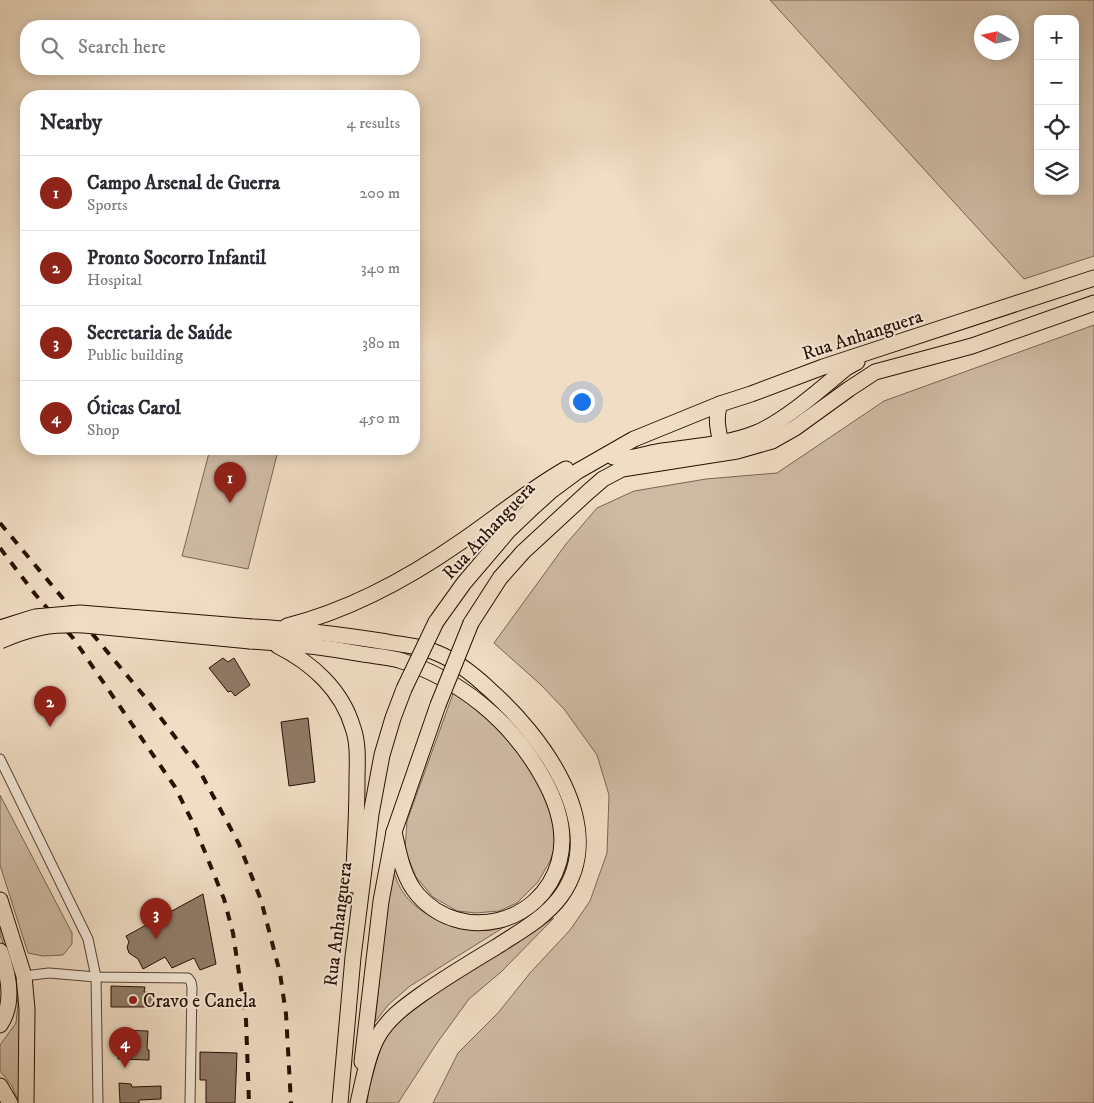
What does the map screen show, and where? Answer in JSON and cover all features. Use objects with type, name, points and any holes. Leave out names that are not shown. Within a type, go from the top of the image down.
[{"type":"main road","name":"Rua Anhanguera","points":[[340,1103],[346,1045],[347,1012],[371,814],[382,755],[392,718],[436,622],[464,583],[509,530],[550,491],[578,471],[634,439],[720,404],[1094,278]]},
{"type":"main road","points":[[357,1103],[381,901],[394,832],[438,705],[470,623],[500,578],[523,552],[572,505],[603,479],[622,469],[754,447],[783,436],[875,372],[972,346],[1094,303]]},
{"type":"main road","points":[[606,454],[624,458],[652,452],[720,443],[744,437],[773,425],[846,368],[897,343]]},
{"type":"main road","points":[[720,404],[717,416],[720,443]]},
{"type":"main road","points":[[0,641],[23,631],[57,624],[251,634],[328,614],[386,588],[428,564],[456,546],[508,506],[570,466],[634,439]]},
{"type":"main road","points":[[720,443],[737,451]]},
{"type":"main road","points":[[0,628],[35,616],[80,613],[251,634],[297,655],[316,670],[332,687],[354,728],[358,754],[347,1012]]},
{"type":"main road","points":[[278,628],[404,645],[436,652],[462,667],[522,720],[544,749],[571,800],[577,824],[578,848],[574,872],[561,897],[526,928],[415,998],[391,1019],[376,1039],[357,1103]]},
{"type":"main road","points":[[270,642],[322,647],[398,660],[427,671],[469,694],[496,716],[515,735],[540,772],[560,819],[562,834],[561,852],[553,878],[546,890],[535,902],[523,911],[505,919],[477,923],[447,916],[419,896],[412,888],[406,875],[394,832]]},
{"type":"main road","points":[[0,900],[24,976],[27,1009],[26,1103]]},
{"type":"main road","points":[[0,951],[10,986],[10,999],[0,1026]]},
{"type":"main road","points":[[0,1086],[10,1103]]},
{"type":"street","points":[[0,759],[88,939],[96,976],[98,1103]]},
{"type":"street","points":[[24,976],[49,974],[188,978],[192,982],[190,1103]]},
{"type":"shaded area","points":[[770,0],[1094,0],[1094,256],[1024,279]]},
{"type":"shaded area","points":[[1094,325],[1094,1103],[433,1103],[458,1053],[498,1013],[530,973],[570,930],[590,901],[607,853],[609,795],[597,755],[564,709],[540,684],[494,643],[566,544],[597,508],[634,491],[706,479],[777,473],[884,401]]},
{"type":"shaded area","points":[[208,455],[277,455],[248,569],[182,556]]},
{"type":"shaded area","points":[[454,691],[469,699],[513,741],[542,786],[555,829],[556,843],[550,861],[538,882],[517,903],[499,911],[476,913],[457,911],[433,897],[416,877],[405,850],[407,821]]},
{"type":"shaded area","points":[[0,795],[72,933],[72,944],[63,955],[43,956],[28,953],[0,865]]},
{"type":"shaded area","points":[[393,866],[399,885],[409,900],[432,917],[448,924],[455,926],[486,924],[517,919],[410,986],[388,1005],[375,1022],[390,880]]},
{"type":"shaded area","points":[[554,918],[501,972],[469,999],[437,1043],[398,1103],[367,1103],[373,1060],[383,1038],[399,1018],[428,996]]},
{"type":"shaded area","points":[[0,922],[21,979],[19,1103],[12,1086],[0,1071],[0,1045],[16,1023],[18,1003],[14,974],[0,935]]},
{"type":"building","points":[[223,658],[228,662],[234,658],[250,685],[235,696],[231,691],[228,692],[209,668]]},
{"type":"building","points":[[308,718],[315,782],[289,786],[281,722]]},
{"type":"building","points":[[203,894],[216,964],[200,970],[194,958],[172,968],[165,957],[143,969],[138,959],[129,953],[127,947],[129,942],[126,936]]},
{"type":"building","name":"Cravo e Canela","points":[[111,986],[145,987],[144,992],[154,993],[154,1007],[111,1007]]},
{"type":"building","points":[[121,1030],[148,1031],[147,1049],[149,1050],[149,1060],[118,1059],[118,1049],[121,1049]]},
{"type":"building","points":[[200,1052],[237,1053],[235,1103],[206,1103],[206,1080],[200,1080]]},
{"type":"building","points":[[119,1083],[131,1084],[132,1087],[161,1086],[161,1099],[139,1100],[139,1103],[120,1103]]},
{"type":"railway","points":[[0,523],[145,697],[197,766],[239,844],[261,900],[280,973],[286,1014],[291,1103]]},
{"type":"railway","points":[[0,548],[35,594],[73,638],[175,787],[194,825],[224,899],[233,933],[246,1020],[249,1103]]},
{"type":"place","name":"Campo Arsenal de Guerra","points":[[230,503]]},
{"type":"place","name":"Pronto Socorro Infantil","points":[[50,727]]},
{"type":"place","name":"Secretaria de Saúde","points":[[156,939]]},
{"type":"place","name":"Cravo e Canela","points":[[133,1000]]},
{"type":"place","name":"Óticas Carol","points":[[125,1068]]}]
